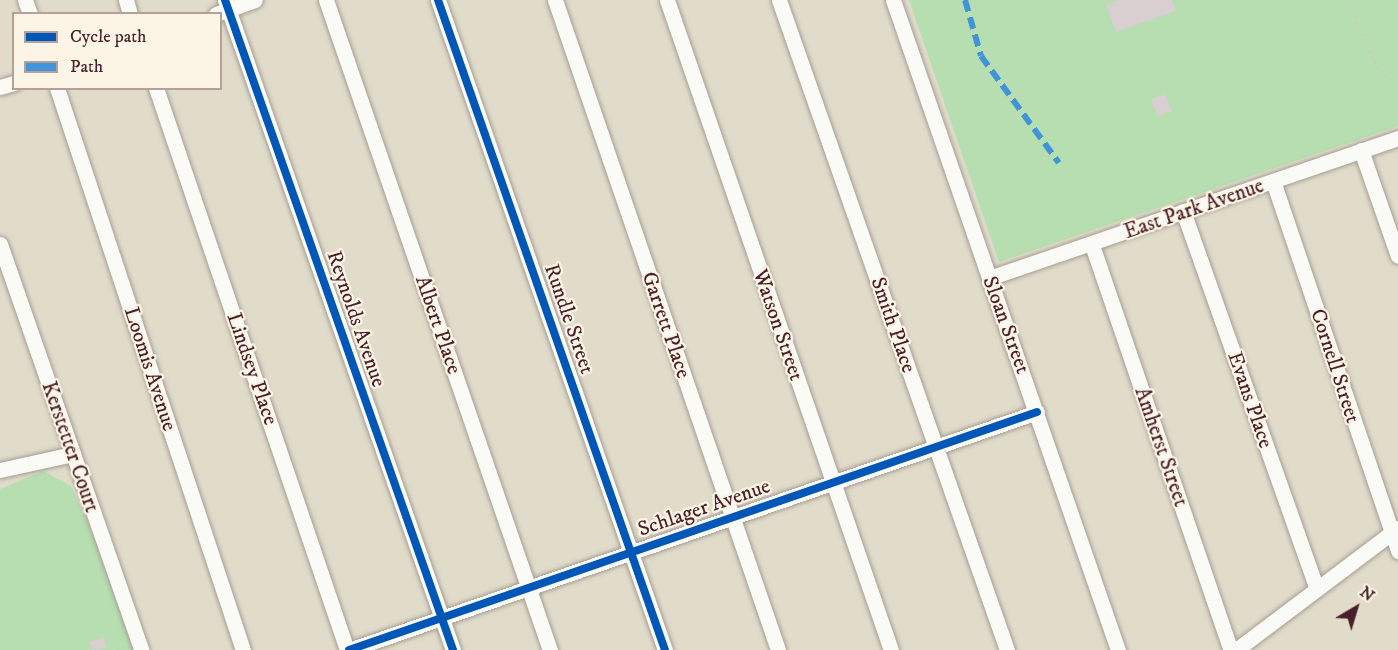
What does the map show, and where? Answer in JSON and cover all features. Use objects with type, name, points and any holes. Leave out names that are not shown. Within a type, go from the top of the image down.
[{"type":"street","points":[[223,8],[255,0]]},
{"type":"street","name":"Albert Place","points":[[326,0],[550,650]]},
{"type":"street","name":"Rundle Street","points":[[438,0],[665,650]]},
{"type":"street","name":"Garrett Place","points":[[555,0],[778,650]]},
{"type":"street","name":"Watson Street","points":[[667,0],[891,650]]},
{"type":"street","name":"Smith Place","points":[[779,0],[1007,650]]},
{"type":"street","name":"Sloan Street","points":[[893,0],[1118,650]]},
{"type":"street","name":"Reynolds Avenue","points":[[223,8],[453,650]]},
{"type":"street","name":"Loomis Avenue","points":[[58,90],[243,650]]},
{"type":"street","name":"Lindsey Place","points":[[157,90],[348,650]]},
{"type":"street","name":"East Park Avenue","points":[[989,278],[1092,245],[1398,138]]},
{"type":"street","points":[[1361,150],[1398,256]]},
{"type":"street","name":"Cornell Street","points":[[1273,181],[1395,531],[1398,551]]},
{"type":"street","name":"Evans Place","points":[[1183,212],[1317,589]]},
{"type":"street","name":"Kerstetter Court","points":[[0,244],[141,650]]},
{"type":"street","name":"Amherst Street","points":[[1092,245],[1233,650]]},
{"type":"street","name":"Schlager Avenue","points":[[348,650],[441,616],[529,590],[632,552],[1037,412]]},
{"type":"street","points":[[0,470],[73,454]]},
{"type":"street","points":[[1233,650],[1395,531]]},
{"type":"path","points":[[1348,0],[1371,57],[1398,87]]},
{"type":"green space","points":[[909,0],[1398,0],[1398,126],[999,262]]},
{"type":"green space","points":[[43,471],[71,486],[106,563],[135,650],[0,650],[0,489]]},
{"type":"building","points":[[1120,0],[1172,0],[1176,11],[1116,32],[1106,5]]},
{"type":"building","points":[[1166,94],[1172,112],[1157,116],[1151,99]]},
{"type":"building","points":[[103,637],[107,648],[92,650],[89,642]]},
{"type":"marked path","points":[[965,0],[981,56],[1059,163]]},
{"type":"cycle path","points":[[225,0],[453,650]]},
{"type":"cycle path","points":[[438,0],[665,650]]},
{"type":"cycle path","points":[[349,650],[1037,412]]}]
